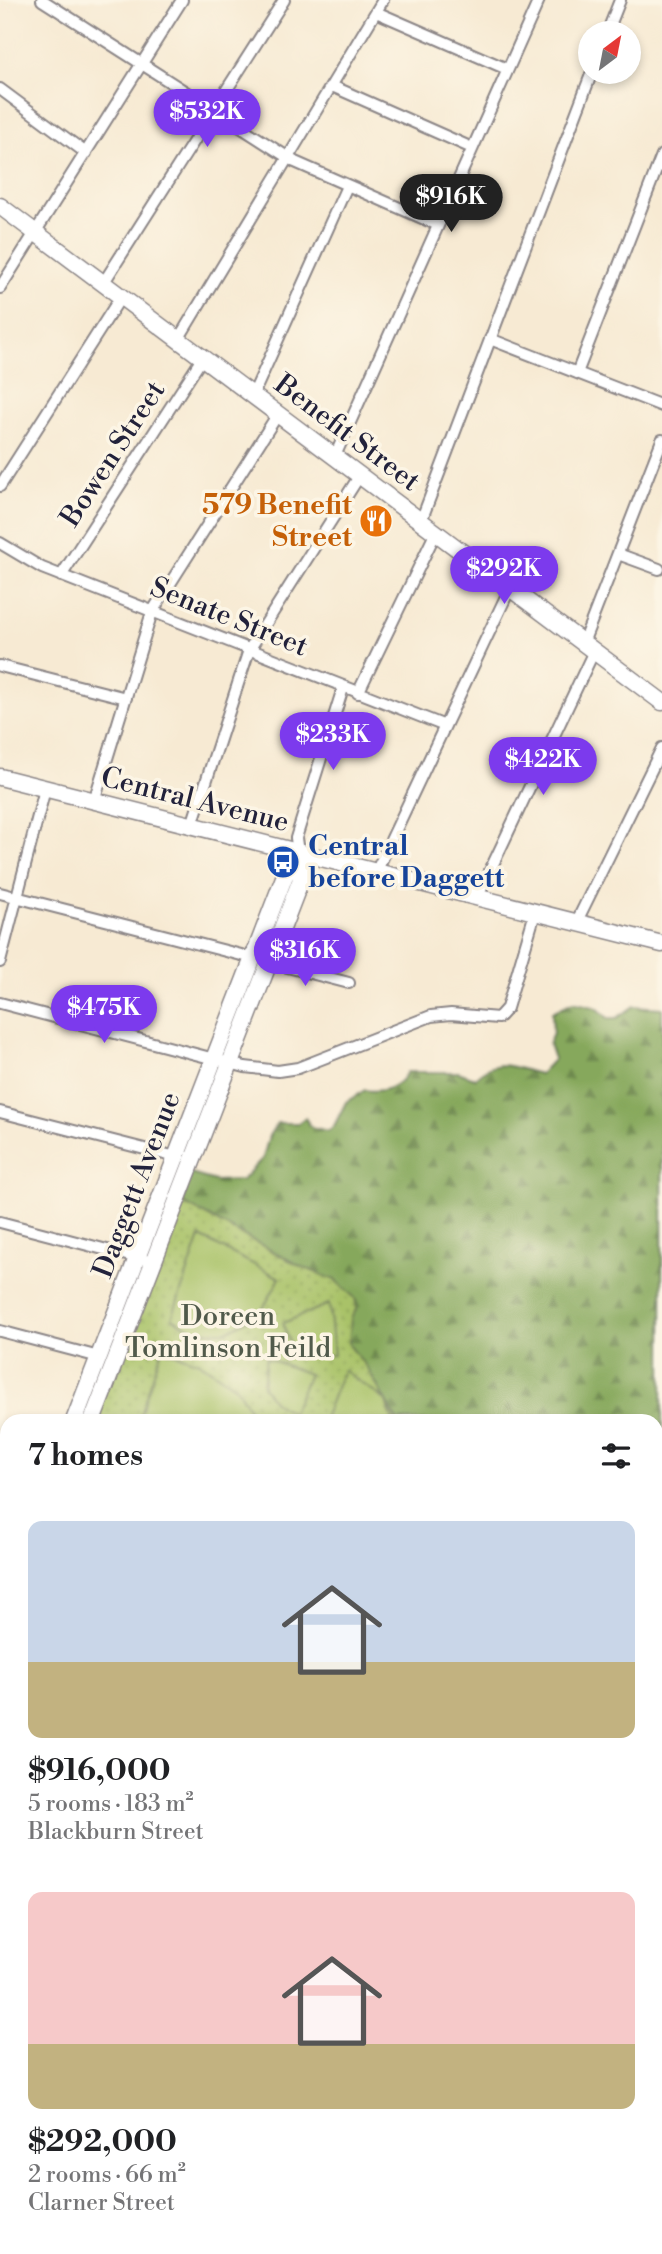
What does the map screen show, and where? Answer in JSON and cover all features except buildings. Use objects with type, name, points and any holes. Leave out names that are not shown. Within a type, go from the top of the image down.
[{"type":"street","points":[[42,0],[57,4],[142,64],[288,157],[438,225]]},
{"type":"street","points":[[0,288],[182,0]]},
{"type":"street","points":[[104,282],[284,0]]},
{"type":"street","points":[[178,338],[383,0]]},
{"type":"street","points":[[335,456],[539,0]]},
{"type":"street","points":[[612,21],[620,0]]},
{"type":"street","points":[[376,12],[508,69]]},
{"type":"street","points":[[421,521],[587,84]]},
{"type":"street","points":[[332,86],[472,148]]},
{"type":"street","points":[[0,89],[86,153]]},
{"type":"street","points":[[577,373],[662,155]]},
{"type":"street","points":[[253,395],[347,186]]},
{"type":"street","name":"Benefit Street","points":[[0,206],[662,702]]},
{"type":"street","points":[[0,486],[122,296]]},
{"type":"street","points":[[490,340],[662,405]]},
{"type":"street","name":"Bowen Street","points":[[61,576],[202,357]]},
{"type":"street","points":[[94,802],[152,612],[278,414]]},
{"type":"street","points":[[477,898],[589,647],[618,554],[657,467],[662,440]]},
{"type":"street","points":[[192,825],[249,650],[360,475]]},
{"type":"street","points":[[358,693],[436,532]]},
{"type":"street","name":"Senate Street","points":[[1,546],[61,576],[445,726]]},
{"type":"street","points":[[618,554],[659,569]]},
{"type":"street","points":[[376,872],[510,588]]},
{"type":"street","points":[[0,666],[126,698]]},
{"type":"street","name":"Daggett Avenue","points":[[95,1414],[153,1262],[223,1060],[261,960],[285,875],[298,853],[296,838],[343,688]]},
{"type":"street","points":[[576,923],[662,748]]},
{"type":"street","name":"Central Avenue","points":[[0,777],[662,944]]},
{"type":"street","points":[[0,962],[45,789]]},
{"type":"street","points":[[0,893],[349,984]]},
{"type":"street","points":[[0,1003],[260,1070],[298,1068],[431,1016],[451,1014],[498,1018],[507,1008],[535,913]]},
{"type":"street","name":"Daggett Avenue","points":[[77,1414],[176,1157],[223,1060]]},
{"type":"street","points":[[0,1112],[176,1157]]},
{"type":"street","points":[[0,1222],[153,1262]]},
{"type":"street","points":[[0,1331],[99,1357]]},
{"type":"green space","points":[[573,1002],[597,1008],[608,1018],[617,1018],[634,1006],[662,1008],[662,1414],[393,1414],[367,1368],[349,1345],[335,1280],[219,1242],[176,1244],[188,1173],[215,1181],[242,1180],[263,1158],[269,1136],[277,1123],[298,1123],[305,1118],[311,1127],[328,1131],[334,1126],[346,1102],[365,1090],[378,1091],[395,1086],[407,1072],[458,1072],[475,1078],[492,1067],[507,1065],[540,1074],[554,1059],[549,1044],[553,1032],[552,1012]]},
{"type":"green space","name":"Doreen Tomlinson Feild","points":[[183,1203],[300,1266],[335,1280],[355,1298],[357,1308],[351,1318],[349,1345],[367,1368],[393,1414],[95,1414]]},
{"type":"green space","points":[[200,1237],[280,1278],[261,1312],[227,1331],[198,1332],[172,1318]]},
{"type":"green space","points":[[329,1304],[334,1355],[313,1356],[291,1346],[283,1323]]},
{"type":"green space","points":[[162,1349],[199,1362],[236,1387],[252,1414],[140,1414]]},
{"type":"green space","points":[[266,1358],[309,1374],[292,1413],[275,1403],[263,1387]]},
{"type":"green space","points":[[343,1370],[385,1400],[390,1414],[326,1414]]},
{"type":"place","name":"579 Benefit Street","points":[[376,521]]},
{"type":"place","name":"Central before Daggett","points":[[283,862]]}]
